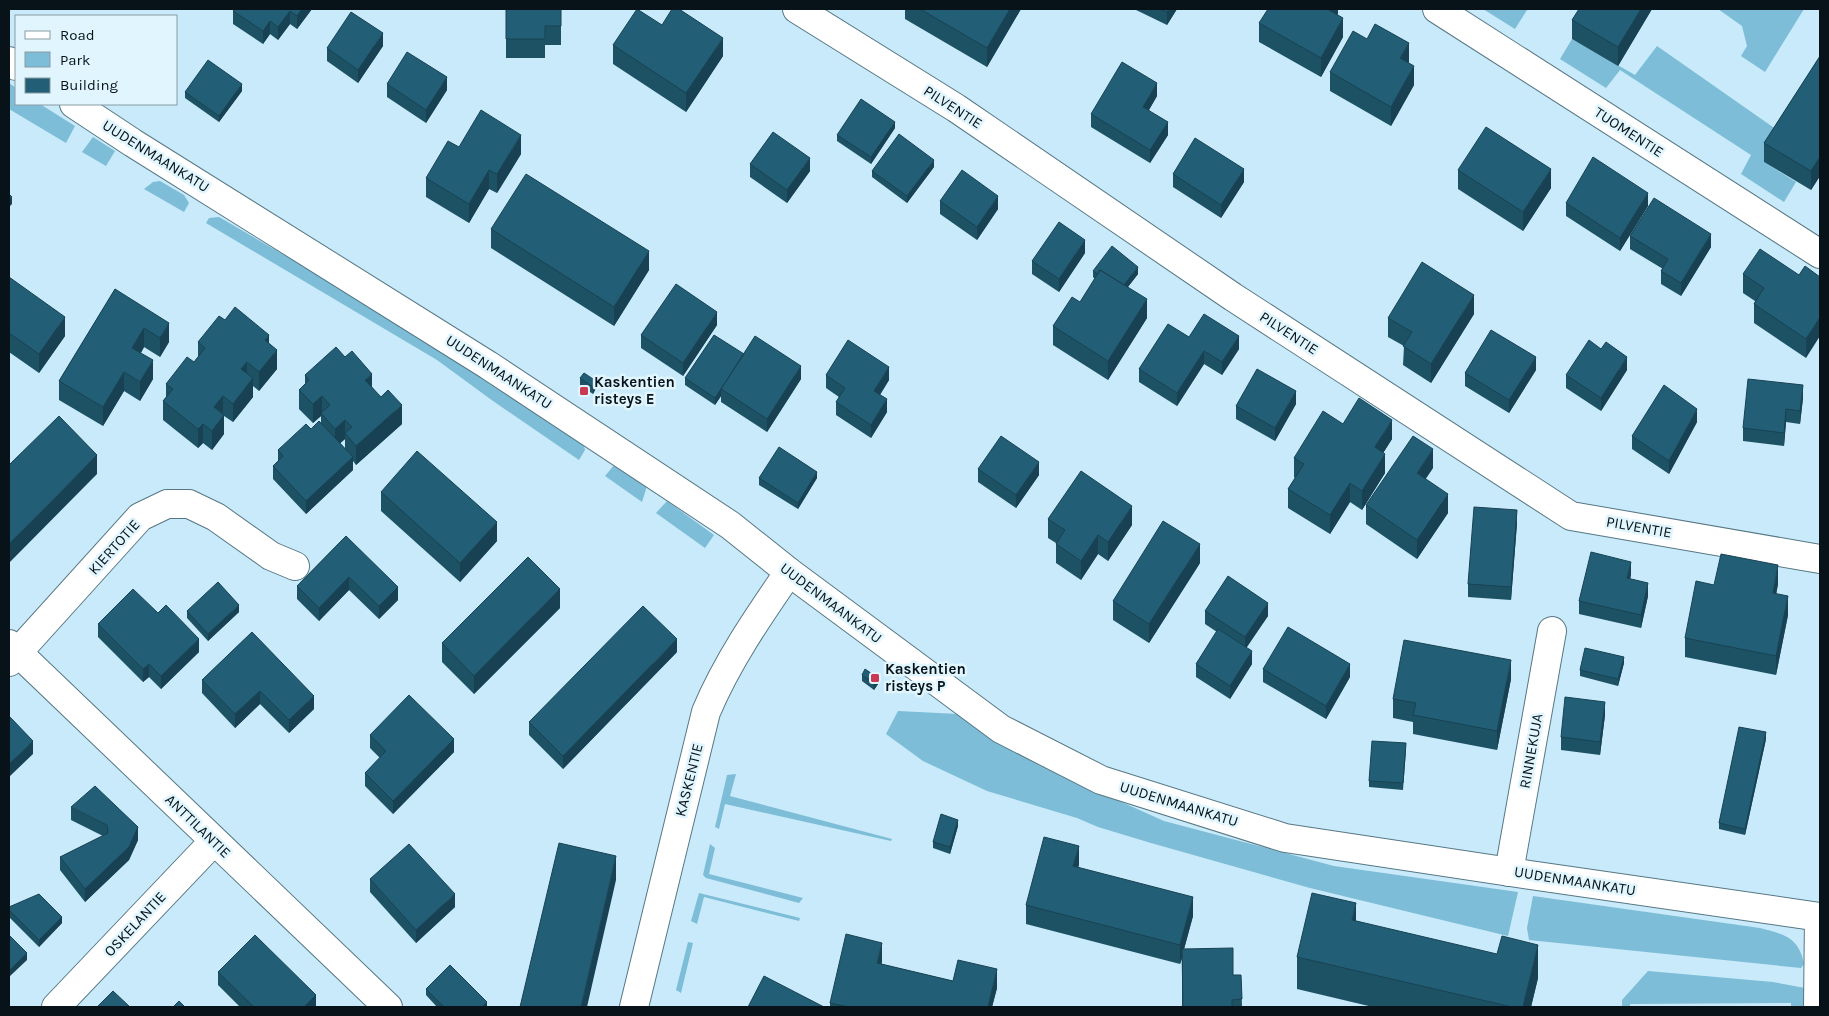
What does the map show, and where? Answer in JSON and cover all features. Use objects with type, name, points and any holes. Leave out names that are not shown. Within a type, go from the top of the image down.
[{"type":"street","name":"PILVENTIE","points":[[797,9],[956,108],[1233,297],[1571,516],[1820,559]]},
{"type":"street","name":"TUOMENTIE","points":[[1437,9],[1820,254]]},
{"type":"street","name":"UUDENMAANKATU","points":[[76,105],[488,365],[730,525],[789,572],[1000,729],[1101,780],[1285,838],[1820,917]]},
{"type":"street","name":"KIERTOTIE","points":[[12,653],[140,517],[167,504],[189,504],[216,517],[271,556],[295,566]]},
{"type":"street","name":"KASKENTIE","points":[[634,1007],[706,712],[718,685],[739,647],[789,572]]},
{"type":"street","name":"RINNEKUJA","points":[[1509,872],[1552,631]]},
{"type":"street","name":"ANTTILANTIE","points":[[12,653],[214,841],[388,1007]]},
{"type":"street","name":"OSKELANTIE","points":[[56,1007],[214,841]]},
{"type":"street","points":[[1818,1007],[1820,917]]},
{"type":"green space","points":[[1483,9],[1526,9],[1527,10],[1515,29]]},
{"type":"green space","points":[[1718,9],[1804,9],[1765,72],[1741,56],[1747,46],[1742,26]]},
{"type":"green space","points":[[1572,39],[1635,75],[1657,46],[1783,134],[1764,162],[1796,182],[1784,202],[1741,174],[1751,155],[1620,70],[1606,88],[1560,59]]},
{"type":"green space","points":[[9,83],[15,87],[15,105],[42,105],[75,126],[66,143],[9,109]]},
{"type":"green space","points":[[93,137],[115,151],[106,166],[82,152]]},
{"type":"green space","points":[[160,181],[184,195],[189,203],[184,212],[144,189],[153,182]]},
{"type":"green space","points":[[219,217],[368,304],[583,442],[585,450],[579,460],[437,360],[206,223],[209,218]]},
{"type":"green space","points":[[615,464],[647,486],[642,502],[605,476]]},
{"type":"green space","points":[[667,501],[714,535],[705,548],[656,513]]},
{"type":"green space","points":[[898,711],[958,714],[1039,765],[1164,821],[1334,866],[1518,892],[1508,936],[1310,888],[1151,843],[987,791],[923,761],[886,734]]},
{"type":"green space","points":[[736,774],[730,796],[892,839],[891,841],[725,804],[719,829],[715,827],[727,775]]},
{"type":"green space","points":[[710,844],[715,848],[709,874],[803,898],[799,903],[706,878],[703,875]]},
{"type":"green space","points":[[699,893],[800,918],[799,921],[704,897],[697,924],[691,921]]},
{"type":"green space","points":[[1533,896],[1760,928],[1776,932],[1794,942],[1802,955],[1804,964],[1801,968],[1529,940],[1527,928]]},
{"type":"green space","points":[[688,942],[693,943],[681,993],[676,990]]},
{"type":"green space","points":[[1648,971],[1773,982],[1805,988],[1806,1007],[1791,1007],[1791,1003],[1630,1004],[1630,1007],[1622,1007],[1622,1000]]},
{"type":"building","points":[[235,9],[302,9],[297,16],[290,11],[278,27],[270,21],[263,31],[233,11]]},
{"type":"building","points":[[506,9],[561,9],[561,26],[545,26],[545,39],[506,39]]},
{"type":"building","points":[[637,9],[662,25],[672,9],[679,9],[723,38],[686,93],[613,45]]},
{"type":"building","points":[[920,9],[1010,9],[987,48]]},
{"type":"building","points":[[1268,9],[1330,9],[1343,18],[1321,58],[1259,23]]},
{"type":"building","points":[[1579,9],[1641,9],[1618,47],[1572,20]]},
{"type":"building","points":[[351,12],[383,33],[358,70],[327,48]]},
{"type":"building","points":[[1375,24],[1409,43],[1400,58],[1414,66],[1391,107],[1330,72],[1353,31],[1367,39]]},
{"type":"building","points":[[407,52],[447,77],[426,110],[387,84]]},
{"type":"building","points":[[1820,56],[1820,157],[1811,171],[1764,143]]},
{"type":"building","points":[[208,60],[242,84],[219,116],[185,92]]},
{"type":"building","points":[[1122,62],[1157,83],[1143,107],[1168,122],[1150,150],[1091,114]]},
{"type":"building","points":[[861,99],[895,122],[871,157],[837,135]]},
{"type":"building","points":[[481,110],[521,135],[497,174],[489,170],[469,204],[426,178],[448,141],[459,147]]},
{"type":"building","points":[[1486,127],[1551,169],[1523,212],[1458,170]]},
{"type":"building","points":[[773,132],[810,158],[787,190],[750,164]]},
{"type":"building","points":[[899,134],[934,160],[907,196],[872,171]]},
{"type":"building","points":[[1195,138],[1244,169],[1221,205],[1173,174]]},
{"type":"building","points":[[1593,157],[1648,193],[1620,238],[1566,203]]},
{"type":"building","points":[[962,170],[998,196],[977,227],[940,201]]},
{"type":"building","points":[[526,174],[649,251],[614,307],[491,229]]},
{"type":"building","points":[[1654,198],[1711,234],[1681,283],[1661,271],[1668,259],[1630,236]]},
{"type":"building","points":[[1059,222],[1085,240],[1059,279],[1032,261]]},
{"type":"building","points":[[1112,246],[1138,267],[1124,285],[1100,270],[1098,274],[1093,271]]},
{"type":"building","points":[[1760,249],[1799,275],[1805,266],[1820,277],[1820,317],[1806,339],[1754,304],[1764,288],[1743,274]]},
{"type":"building","points":[[1422,262],[1474,295],[1431,364],[1403,346],[1412,332],[1388,318]]},
{"type":"building","points":[[1100,270],[1147,299],[1108,361],[1053,326],[1072,297],[1080,302]]},
{"type":"building","points":[[9,277],[65,317],[39,354],[9,333]]},
{"type":"building","points":[[676,284],[717,312],[683,363],[641,335]]},
{"type":"building","points":[[115,289],[169,323],[160,338],[144,328],[132,348],[153,360],[140,382],[124,372],[103,407],[59,381]]},
{"type":"building","points":[[235,307],[269,335],[265,340],[277,350],[259,372],[247,362],[241,369],[253,378],[233,404],[223,396],[214,407],[224,415],[212,431],[203,424],[198,429],[163,401],[173,389],[166,384],[187,357],[194,362],[205,348],[198,342],[219,316],[225,320]]},
{"type":"building","points":[[1204,314],[1239,336],[1222,362],[1204,351],[1177,393],[1139,369],[1168,324],[1189,337]]},
{"type":"building","points":[[1491,330],[1536,357],[1509,400],[1465,373]]},
{"type":"building","points":[[714,335],[744,354],[715,398],[685,378]]},
{"type":"building","points":[[755,336],[801,366],[767,419],[721,389]]},
{"type":"building","points":[[848,340],[889,367],[874,391],[887,399],[871,425],[836,402],[845,388],[826,375]]},
{"type":"building","points":[[1589,340],[1601,349],[1606,342],[1627,357],[1601,398],[1566,375]]},
{"type":"building","points":[[336,347],[345,357],[352,351],[372,374],[365,380],[381,397],[388,390],[402,405],[356,446],[345,433],[352,427],[345,420],[335,429],[321,413],[330,405],[322,396],[313,404],[299,390],[309,380],[305,375]]},
{"type":"building","points":[[1257,369],[1296,391],[1275,428],[1236,406]]},
{"type":"building","points":[[584,373],[596,381],[593,387],[580,378]]},
{"type":"building","points":[[1748,379],[1803,385],[1800,411],[1786,409],[1784,433],[1743,428]]},
{"type":"building","points":[[1664,385],[1697,409],[1669,461],[1632,436]]},
{"type":"building","points":[[1359,398],[1392,420],[1375,447],[1385,454],[1362,491],[1350,483],[1330,515],[1288,489],[1304,464],[1294,458],[1323,411],[1343,424]]},
{"type":"building","points":[[59,416],[97,455],[9,544],[9,465]]},
{"type":"building","points":[[319,421],[353,457],[306,501],[273,466],[283,456],[278,450],[306,424],[311,429]]},
{"type":"building","points":[[1001,436],[1039,462],[1016,495],[978,469]]},
{"type":"building","points":[[1413,436],[1433,449],[1417,473],[1448,494],[1417,540],[1366,505]]},
{"type":"building","points":[[779,447],[817,472],[798,503],[759,478]]},
{"type":"building","points":[[417,451],[497,522],[460,563],[381,492]]},
{"type":"building","points":[[1081,471],[1132,506],[1108,542],[1098,535],[1081,561],[1056,544],[1065,530],[1048,519]]},
{"type":"building","points":[[1474,507],[1517,510],[1511,587],[1468,584]]},
{"type":"building","points":[[1163,521],[1200,544],[1149,624],[1113,601]]},
{"type":"building","points":[[346,536],[398,587],[379,606],[349,577],[319,608],[297,586]]},
{"type":"building","points":[[1591,552],[1631,562],[1627,578],[1648,583],[1641,615],[1579,601]]},
{"type":"building","points":[[1721,554],[1778,565],[1773,593],[1788,596],[1776,656],[1685,638],[1696,581],[1714,585]]},
{"type":"building","points":[[528,557],[560,589],[474,676],[442,643]]},
{"type":"building","points":[[1228,576],[1268,603],[1245,637],[1205,611]]},
{"type":"building","points":[[218,582],[239,605],[208,634],[187,611]]},
{"type":"building","points":[[133,589],[158,613],[166,605],[199,639],[161,676],[149,664],[143,669],[98,624]]},
{"type":"building","points":[[643,606],[677,639],[563,756],[529,722]]},
{"type":"building","points":[[1288,627],[1350,664],[1326,706],[1263,669]]},
{"type":"building","points":[[1218,629],[1252,651],[1230,686],[1196,664]]},
{"type":"building","points":[[252,632],[314,696],[289,720],[260,691],[235,714],[202,680]]},
{"type":"building","points":[[1404,640],[1511,660],[1497,731],[1413,715],[1416,703],[1393,699]]},
{"type":"building","points":[[1585,648],[1624,657],[1618,679],[1580,670]]},
{"type":"building","points":[[865,669],[878,678],[874,683],[862,675]]},
{"type":"building","points":[[409,695],[454,739],[393,801],[365,773],[386,751],[370,735]]},
{"type":"building","points":[[1565,697],[1605,702],[1600,742],[1561,737]]},
{"type":"building","points":[[9,718],[33,741],[9,764]]},
{"type":"building","points":[[1739,727],[1766,732],[1745,829],[1719,823]]},
{"type":"building","points":[[1372,741],[1406,743],[1403,783],[1369,781]]},
{"type":"building","points":[[95,786],[138,827],[129,847],[85,889],[60,857],[108,833],[107,825],[71,807]]},
{"type":"building","points":[[941,814],[958,820],[950,847],[933,842]]},
{"type":"building","points":[[1044,837],[1079,846],[1073,866],[1193,897],[1180,945],[1026,905]]},
{"type":"building","points":[[559,843],[616,856],[581,1007],[520,1007]]},
{"type":"building","points":[[409,844],[455,894],[416,930],[370,879]]},
{"type":"building","points":[[1312,893],[1356,903],[1352,920],[1497,954],[1502,936],[1538,945],[1523,1007],[1512,1007],[1297,957]]},
{"type":"building","points":[[39,894],[62,917],[39,940],[9,910],[9,907]]},
{"type":"building","points":[[846,934],[882,943],[877,963],[953,981],[958,960],[997,969],[988,1007],[849,1007],[830,1003]]},
{"type":"building","points":[[9,935],[27,953],[9,971]]},
{"type":"building","points":[[255,935],[316,995],[304,1007],[254,1007],[218,972]]},
{"type":"building","points":[[1233,948],[1233,975],[1241,975],[1242,999],[1232,1000],[1232,1007],[1183,1007],[1182,949]]},
{"type":"building","points":[[450,965],[487,1002],[482,1007],[444,1007],[426,989]]},
{"type":"building","points":[[764,976],[824,1007],[748,1007]]},
{"type":"building","points":[[113,991],[130,1007],[97,1007]]},
{"type":"building","points":[[179,1001],[185,1007],[173,1007]]},
{"type":"place","name":"Kaskentien risteys E","points":[[584,391]]},
{"type":"place","name":"Kaskentien risteys P","points":[[875,678]]}]
